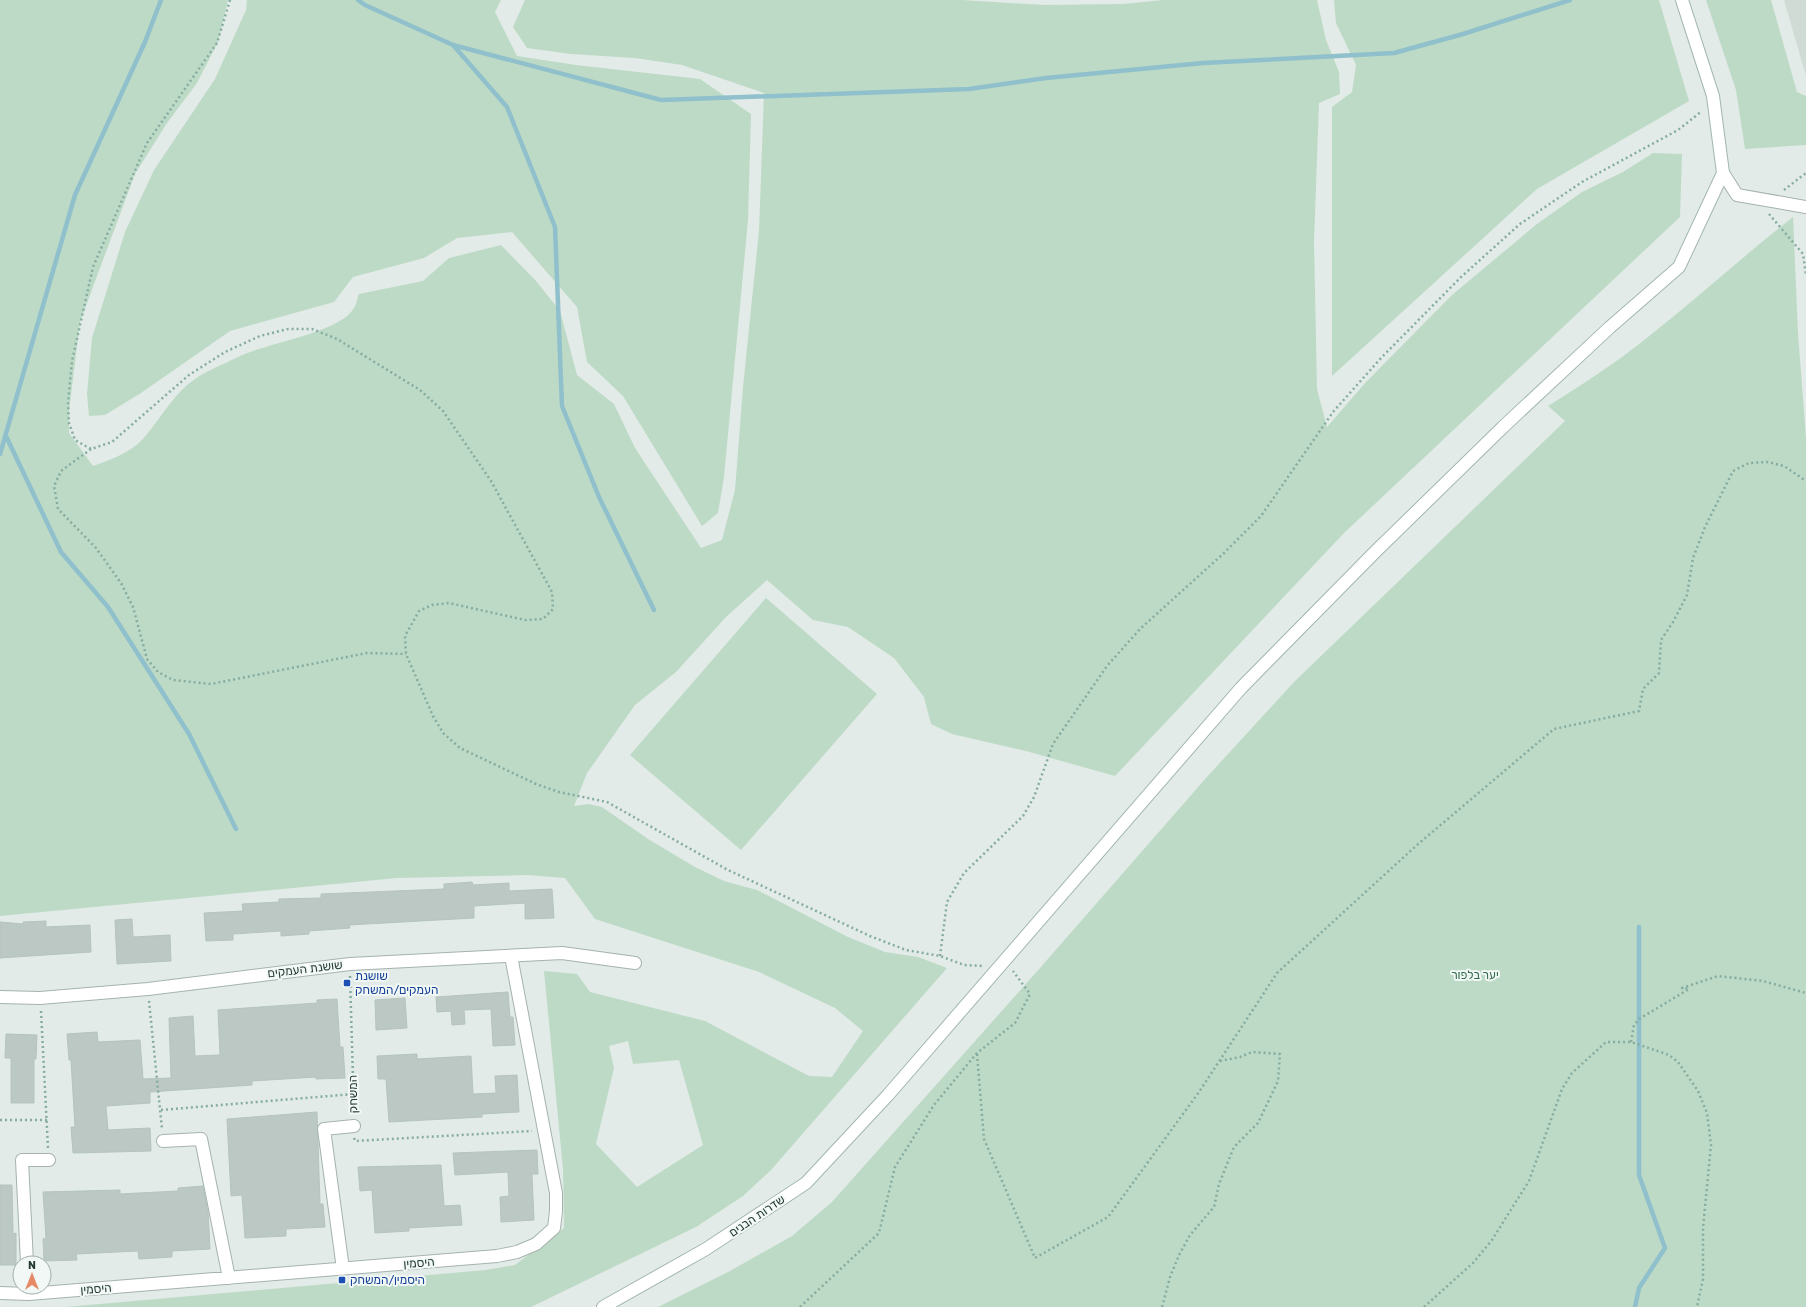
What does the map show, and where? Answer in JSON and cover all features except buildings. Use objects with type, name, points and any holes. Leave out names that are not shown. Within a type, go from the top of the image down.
[{"type":"street","points":[[1682,0],[1713,96],[1723,173],[1737,195],[1806,207]]},
{"type":"street","name":"שדרות הבנים","points":[[603,1307],[706,1249],[806,1183],[888,1095],[1241,688],[1375,552],[1503,427],[1609,328],[1678,267],[1723,173]]},
{"type":"street","name":"שושנת העמקים","points":[[0,997],[40,998],[148,988],[350,964],[562,953],[635,963]]},
{"type":"street","name":"היסמין","points":[[52,1290],[229,1278],[496,1256],[517,1252],[536,1244],[554,1228],[556,1193],[511,956]]},
{"type":"street","name":"המשחק","points":[[343,1269],[324,1129],[354,1126]]},
{"type":"street","points":[[163,1141],[201,1139],[229,1278]]},
{"type":"street","points":[[27,1255],[22,1160],[49,1160]]},
{"type":"street","name":"היסמין","points":[[0,1293],[12,1292]]},
{"type":"path","points":[[91,449],[75,440],[69,423],[68,404],[72,361],[94,267],[147,143],[217,43],[230,0]]},
{"type":"path","points":[[940,956],[947,902],[964,874],[1023,816],[1034,797],[1052,744],[1107,666],[1140,629],[1224,553],[1261,516],[1333,412],[1381,358],[1461,277],[1520,224],[1582,182],[1678,130],[1699,114],[1713,96]]},
{"type":"path","points":[[1757,199],[1803,254],[1806,275]]},
{"type":"path","points":[[406,654],[367,653],[212,684],[173,680],[158,672],[147,659],[133,607],[121,583],[96,548],[58,509],[54,486],[61,471],[91,449],[112,442],[189,376],[225,352],[260,336],[288,329],[312,329],[337,339],[420,390],[443,411],[491,481],[552,592],[553,609],[543,619],[525,620],[449,603],[432,605],[419,611],[405,636],[406,654],[433,716],[443,733],[460,748],[536,784],[559,792],[608,802],[728,870],[870,936],[906,950],[940,956],[964,965],[983,966],[1006,960],[1030,994],[1015,1023],[977,1053],[934,1105],[895,1167],[879,1233],[800,1307]]},
{"type":"path","points":[[977,1053],[984,1139],[1035,1258],[1108,1217],[1199,1092],[1277,973],[1417,846],[1554,729],[1639,711],[1643,689],[1659,673],[1661,640],[1673,622],[1687,595],[1693,558],[1705,527],[1732,471],[1748,463],[1768,462],[1784,466],[1806,481]]},
{"type":"path","name":"המשחק","points":[[350,964],[354,1126]]},
{"type":"path","points":[[1631,1042],[1634,1025],[1640,1018],[1689,989],[1682,988],[1718,976],[1763,981],[1806,993]]},
{"type":"path","points":[[148,988],[163,1141]]},
{"type":"path","points":[[40,998],[49,1160]]},
{"type":"path","points":[[1424,1307],[1473,1263],[1496,1233],[1528,1181],[1562,1089],[1572,1073],[1606,1042],[1631,1042],[1669,1055],[1678,1062],[1698,1091],[1707,1113],[1711,1145],[1703,1228],[1704,1279],[1697,1307]]},
{"type":"path","points":[[1162,1307],[1170,1277],[1179,1255],[1190,1235],[1214,1207],[1219,1184],[1234,1147],[1258,1124],[1278,1081],[1280,1054],[1252,1052],[1240,1057],[1220,1061]]},
{"type":"path","points":[[161,1110],[353,1094]]},
{"type":"path","points":[[0,1120],[47,1120]]},
{"type":"path","points":[[354,1126],[355,1141],[544,1130]]},
{"type":"shaded area","points":[[1784,0],[1806,0],[1806,76]]},
{"type":"green space","points":[[0,0],[228,0],[218,42],[197,83],[167,123],[135,174],[80,322],[69,411],[69,433],[93,466],[120,456],[138,444],[180,392],[187,385],[205,373],[250,352],[301,337],[334,324],[346,317],[354,308],[359,294],[423,281],[449,258],[501,245],[536,281],[560,311],[577,375],[614,404],[635,448],[701,548],[722,540],[735,490],[743,387],[759,231],[764,93],[682,65],[635,58],[571,54],[527,48],[513,27],[525,0],[962,0],[1044,5],[1123,4],[1163,0],[1317,0],[1326,40],[1339,72],[1340,94],[1319,103],[1314,241],[1317,389],[1327,427],[1366,382],[1452,295],[1537,224],[1582,192],[1623,172],[1653,153],[1682,154],[1680,217],[1344,533],[1115,776],[1026,751],[952,734],[931,724],[924,697],[894,658],[848,627],[813,620],[767,580],[726,617],[676,672],[635,705],[587,773],[574,806],[588,804],[602,807],[648,839],[695,867],[724,881],[757,890],[848,937],[885,952],[918,957],[947,968],[771,1170],[743,1196],[696,1227],[531,1307],[66,1307],[486,1270],[515,1265],[564,1228],[563,1169],[544,971],[577,974],[590,992],[705,1021],[809,1076],[832,1077],[863,1031],[835,1008],[759,972],[595,919],[565,878],[527,875],[397,878],[0,916]],"holes":[[[628,1041],[633,1064],[679,1060],[703,1145],[637,1187],[596,1144],[614,1068],[609,1046]]]},
{"type":"green space","points":[[247,0],[501,0],[495,12],[517,56],[576,65],[700,79],[751,114],[748,220],[724,477],[718,513],[702,526],[623,396],[587,362],[577,307],[512,232],[457,238],[424,258],[353,277],[334,302],[230,331],[141,393],[105,415],[89,416],[87,394],[92,338],[125,232],[154,170],[215,79],[246,10]]},
{"type":"green space","points":[[1334,0],[1659,0],[1689,101],[1537,189],[1332,376],[1332,107],[1352,92],[1356,65],[1336,23]]},
{"type":"green space","points":[[1706,0],[1771,0],[1797,92],[1806,96],[1806,145],[1745,149],[1736,90]]},
{"type":"green space","name":"יער בלפור","points":[[1793,217],[1798,333],[1806,438],[1806,1307],[658,1307],[730,1271],[792,1236],[832,1202],[1206,778],[1295,681],[1565,421],[1548,406],[1632,350]]},
{"type":"green space","points":[[766,598],[877,694],[741,850],[630,755]]},
{"type":"waterway","points":[[0,454],[75,195],[145,42],[161,0]]},
{"type":"waterway","points":[[358,0],[365,5],[453,45],[507,107],[555,227],[562,406],[599,497],[654,610]]},
{"type":"waterway","points":[[453,45],[661,100],[969,89],[1046,78],[1203,63],[1394,53],[1463,34],[1570,0]]},
{"type":"waterway","points":[[6,436],[61,552],[108,607],[189,734],[236,829]]},
{"type":"waterway","points":[[1635,1307],[1639,1288],[1665,1248],[1639,1175],[1639,927]]},
{"type":"place","name":"שושנת העמקים/המשחק","points":[[347,983]]},
{"type":"place","name":"היסמין/המשחק","points":[[342,1280]]}]
